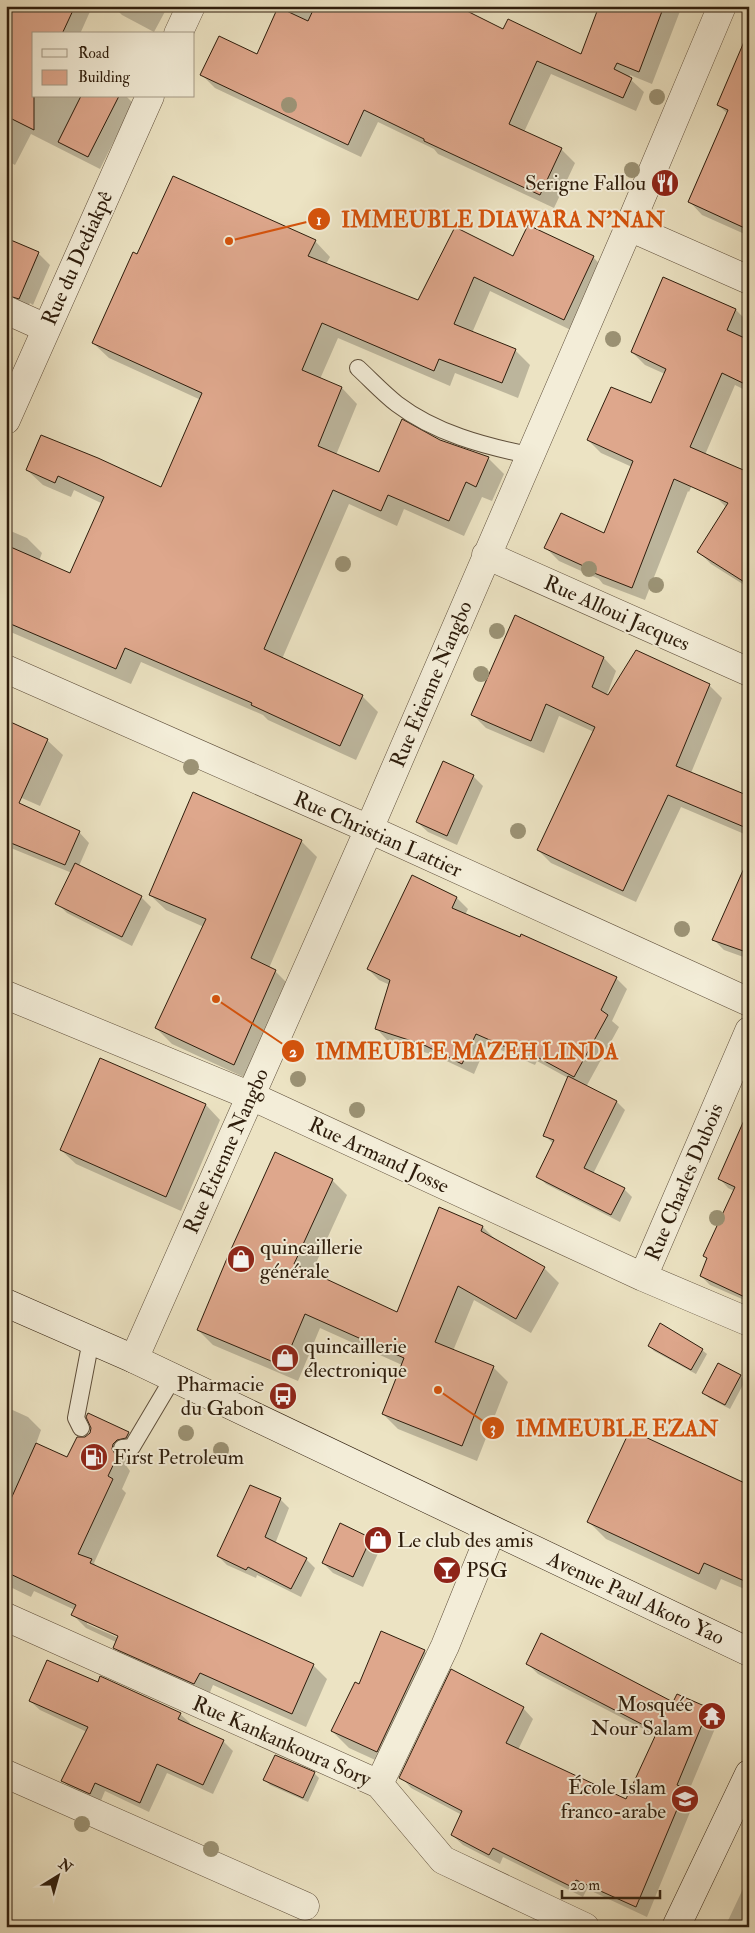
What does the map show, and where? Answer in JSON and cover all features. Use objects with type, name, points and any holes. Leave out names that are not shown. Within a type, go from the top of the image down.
[{"type":"street","points":[[179,32],[190,6]]},
{"type":"street","name":"Rue Etienne Nangbo","points":[[134,1359],[369,829],[629,228],[722,6]]},
{"type":"street","name":"Rue du Dediakpê","points":[[6,420],[149,98]]},
{"type":"street","points":[[629,228],[749,280]]},
{"type":"street","points":[[6,310],[46,328]]},
{"type":"street","name":"Rue Alloui Jacques","points":[[486,555],[749,672]]},
{"type":"street","name":"Rue Christian Lattier","points":[[6,669],[369,829],[749,1002]]},
{"type":"street","name":"Rue Armand Josse","points":[[6,995],[251,1096],[643,1277],[749,1322]]},
{"type":"street","name":"Rue Charles Dubois","points":[[643,1277],[749,1031]]},
{"type":"street","name":"Avenue Paul Akoto Yao","points":[[6,1303],[134,1359],[749,1652]]},
{"type":"street","points":[[379,1784],[445,1646],[492,1530]]},
{"type":"street","name":"Rue Kankankoura Sory","points":[[6,1617],[379,1784],[443,1860],[585,1927]]},
{"type":"street","points":[[6,1774],[305,1906]]},
{"type":"street","points":[[676,1927],[749,1774]]},
{"type":"lane","points":[[358,368],[398,405],[439,429],[490,447],[530,455]]},
{"type":"lane","points":[[81,1428],[76,1418],[91,1340]]},
{"type":"lane","points":[[122,1448],[132,1447],[173,1378]]},
{"type":"building","points":[[6,6],[75,6],[63,32],[32,32],[34,130],[6,116]]},
{"type":"building","points":[[315,6],[457,6],[503,29],[508,19],[581,54],[599,6],[664,6],[639,72],[617,63],[614,69],[632,78],[623,98],[537,61],[509,124],[562,148],[540,195],[424,141],[424,139],[364,110],[348,145],[200,75],[219,36],[257,54],[278,7],[308,21]]},
{"type":"building","points":[[749,30],[749,230],[688,202],[728,110],[717,105]]},
{"type":"building","points":[[80,98],[118,98],[88,157],[58,142]]},
{"type":"building","points":[[173,176],[316,240],[308,256],[418,300],[455,227],[513,256],[528,225],[594,256],[564,320],[474,277],[454,324],[516,349],[502,383],[439,359],[434,371],[322,323],[302,370],[342,387],[318,446],[379,472],[402,419],[440,440],[489,457],[476,487],[466,482],[449,521],[388,495],[381,511],[333,490],[264,649],[363,695],[340,746],[251,705],[252,703],[125,648],[116,669],[6,622],[6,545],[70,573],[104,497],[58,476],[55,483],[26,470],[41,435],[98,458],[161,487],[202,393],[92,343],[133,252],[137,254]]},
{"type":"building","points":[[6,238],[39,252],[19,299],[6,295]]},
{"type":"building","points":[[663,277],[736,309],[727,330],[749,340],[749,386],[722,373],[690,447],[748,472],[749,470],[749,585],[697,552],[728,503],[674,479],[632,588],[589,571],[590,569],[544,548],[561,513],[604,533],[633,461],[587,440],[611,387],[651,403],[666,369],[631,352]]},
{"type":"building","points":[[515,615],[604,657],[592,687],[608,695],[636,650],[710,684],[676,766],[749,796],[749,829],[668,795],[623,891],[537,850],[595,727],[546,704],[531,741],[471,715]]},
{"type":"building","points":[[6,720],[48,739],[19,803],[80,831],[65,865],[6,841]]},
{"type":"building","points":[[443,761],[474,775],[447,836],[416,822]]},
{"type":"building","points":[[193,792],[302,840],[251,958],[276,970],[234,1065],[155,1028],[206,919],[149,895]]},
{"type":"building","points":[[749,857],[749,953],[712,940]]},
{"type":"building","points":[[75,863],[142,896],[122,937],[55,904]]},
{"type":"building","points":[[412,875],[457,897],[452,908],[520,937],[521,934],[617,977],[601,1010],[608,1015],[574,1077],[526,1051],[524,1055],[476,1034],[462,1064],[424,1045],[375,1029],[390,980],[367,969]]},
{"type":"building","points":[[100,1058],[206,1104],[166,1197],[60,1150]]},
{"type":"building","points":[[568,1076],[617,1101],[584,1168],[625,1188],[611,1215],[536,1177],[554,1140],[543,1136]]},
{"type":"building","points":[[749,1109],[749,1299],[700,1276],[707,1258],[703,1256],[735,1187],[718,1179]]},
{"type":"building","points":[[275,1152],[333,1179],[294,1264],[397,1312],[439,1207],[483,1226],[481,1231],[545,1267],[516,1319],[458,1286],[435,1342],[494,1366],[462,1446],[382,1414],[404,1358],[305,1314],[283,1366],[197,1330]]},
{"type":"building","points":[[660,1323],[703,1349],[691,1370],[648,1346]]},
{"type":"building","points":[[718,1363],[741,1375],[725,1405],[702,1393]]},
{"type":"building","points":[[88,1413],[129,1432],[126,1438],[117,1440],[113,1444],[112,1449],[117,1457],[108,1476],[113,1479],[78,1554],[92,1559],[90,1563],[314,1664],[292,1714],[200,1673],[194,1684],[113,1648],[118,1636],[71,1615],[76,1605],[6,1572],[6,1510],[36,1443],[67,1457],[77,1437],[85,1437],[90,1433],[91,1428],[86,1417]]},
{"type":"building","points":[[630,1430],[749,1485],[749,1583],[704,1563],[699,1574],[587,1522]]},
{"type":"building","points":[[250,1485],[281,1498],[265,1537],[307,1558],[291,1589],[248,1567],[246,1570],[217,1556]]},
{"type":"building","points":[[340,1523],[371,1538],[353,1577],[322,1563]]},
{"type":"building","points":[[381,1631],[425,1650],[377,1752],[331,1731],[355,1682],[359,1684]]},
{"type":"building","points":[[541,1633],[673,1702],[677,1694],[709,1708],[677,1785],[686,1788],[636,1907],[576,1880],[572,1887],[493,1848],[489,1855],[451,1835],[462,1811],[399,1778],[451,1669],[524,1707],[506,1743],[626,1799],[657,1732],[526,1664]]},
{"type":"building","points":[[47,1660],[98,1682],[100,1676],[181,1713],[178,1719],[224,1740],[203,1785],[157,1764],[140,1803],[95,1783],[90,1794],[61,1781],[88,1727],[29,1701]]},
{"type":"building","points":[[275,1755],[315,1772],[303,1798],[263,1780]]},
{"type":"place","name":"Serigne Fallou","points":[[665,183]]},
{"type":"place","name":"IMMEUBLE DIAWARA N'NAN","points":[[229,241]]},
{"type":"place","name":"IMMEUBLE MAZEH LINDA","points":[[216,999]]},
{"type":"place","name":"quincaillerie générale","points":[[241,1259]]},
{"type":"place","name":"quincaillerie électronique","points":[[285,1358]]},
{"type":"place","name":"IMMEUBLE EZAN","points":[[438,1390]]},
{"type":"place","name":"Pharmacie du Gabon","points":[[283,1396]]},
{"type":"place","name":"First Petroleum","points":[[94,1457]]},
{"type":"place","name":"Le club des amis","points":[[378,1540]]},
{"type":"place","name":"PSG","points":[[447,1570]]},
{"type":"place","name":"Mosquée Nour Salam","points":[[712,1716]]},
{"type":"place","name":"École Islam franco-arabe","points":[[685,1799]]}]
